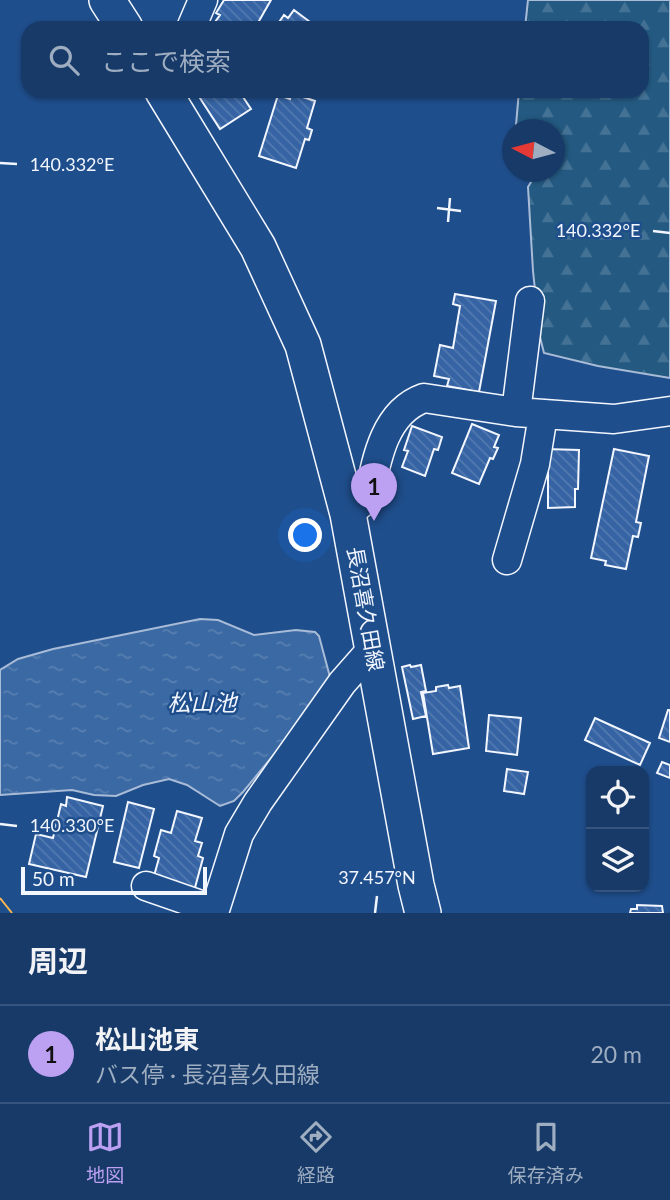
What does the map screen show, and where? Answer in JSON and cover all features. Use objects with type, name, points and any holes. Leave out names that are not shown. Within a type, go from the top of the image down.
[{"type":"main road","points":[[107,0],[120,21]]},
{"type":"main road","name":"長沼喜久田線","points":[[169,98],[258,247],[303,345],[348,514],[423,913]]},
{"type":"street","points":[[194,21],[203,0]]},
{"type":"street","points":[[507,560],[535,464],[529,413],[530,301]]},
{"type":"street","points":[[348,514],[369,497],[378,455],[401,411],[413,401],[424,398],[529,413],[614,419],[670,411]]},
{"type":"street","points":[[146,886],[214,911],[239,834],[258,802],[342,683],[363,658],[373,653]]},
{"type":"green space","points":[[528,0],[670,0],[670,378],[598,366],[544,353],[533,271],[528,187],[531,182],[565,182],[565,119],[517,119],[518,98],[649,98],[649,21],[526,21]]},
{"type":"water","name":"松山池","points":[[200,619],[218,620],[254,635],[296,630],[315,632],[319,636],[330,677],[327,690],[234,801],[220,806],[187,785],[169,779],[143,785],[116,796],[72,790],[0,795],[0,670],[18,659],[53,649]]},
{"type":"building","points":[[224,0],[271,0],[259,21],[216,21],[220,15],[216,13]]},
{"type":"building","points":[[294,10],[309,21],[280,21],[284,15],[288,18]]},
{"type":"building","points":[[200,98],[244,98],[251,109],[220,129]]},
{"type":"building","points":[[277,98],[306,98],[315,101],[307,128],[312,130],[309,140],[305,139],[296,168],[259,156]]},
{"type":"building","points":[[455,294],[496,301],[479,392],[447,386],[449,379],[434,376],[440,345],[453,348],[460,306],[453,304]]},
{"type":"building","points":[[472,424],[499,435],[494,447],[498,448],[493,459],[490,458],[479,484],[452,473]]},
{"type":"building","points":[[412,426],[442,437],[438,450],[434,449],[425,476],[402,467]]},
{"type":"building","points":[[545,449],[579,450],[575,507],[548,508]]},
{"type":"building","points":[[614,449],[649,456],[636,522],[641,523],[638,537],[633,536],[626,569],[605,565],[606,561],[591,558]]},
{"type":"building","points":[[421,665],[426,691],[421,692],[426,716],[413,719],[402,667]]},
{"type":"building","points":[[448,685],[449,688],[460,686],[469,748],[433,754],[423,693]]},
{"type":"building","points":[[670,710],[670,742],[659,738]]},
{"type":"building","points":[[489,715],[521,718],[517,755],[486,751]]},
{"type":"building","points":[[595,718],[650,743],[640,765],[585,740]]},
{"type":"building","points":[[662,762],[670,765],[670,778],[657,773]]},
{"type":"building","points":[[507,769],[528,772],[524,794],[504,791]]},
{"type":"building","points":[[67,797],[103,806],[86,877],[29,864],[36,834],[53,838],[61,804],[66,806]]},
{"type":"building","points":[[128,802],[154,809],[139,868],[114,862]]},
{"type":"building","points":[[177,811],[202,818],[195,841],[202,843],[198,856],[203,858],[193,895],[152,883],[159,858],[154,856],[161,830],[171,833]]},
{"type":"building","points":[[637,905],[662,906],[663,913],[630,913],[631,909],[637,909]]},
{"type":"power","points":[[0,898],[12,913]]},
{"type":"place","name":"松山池東","points":[[374,521]]}]
